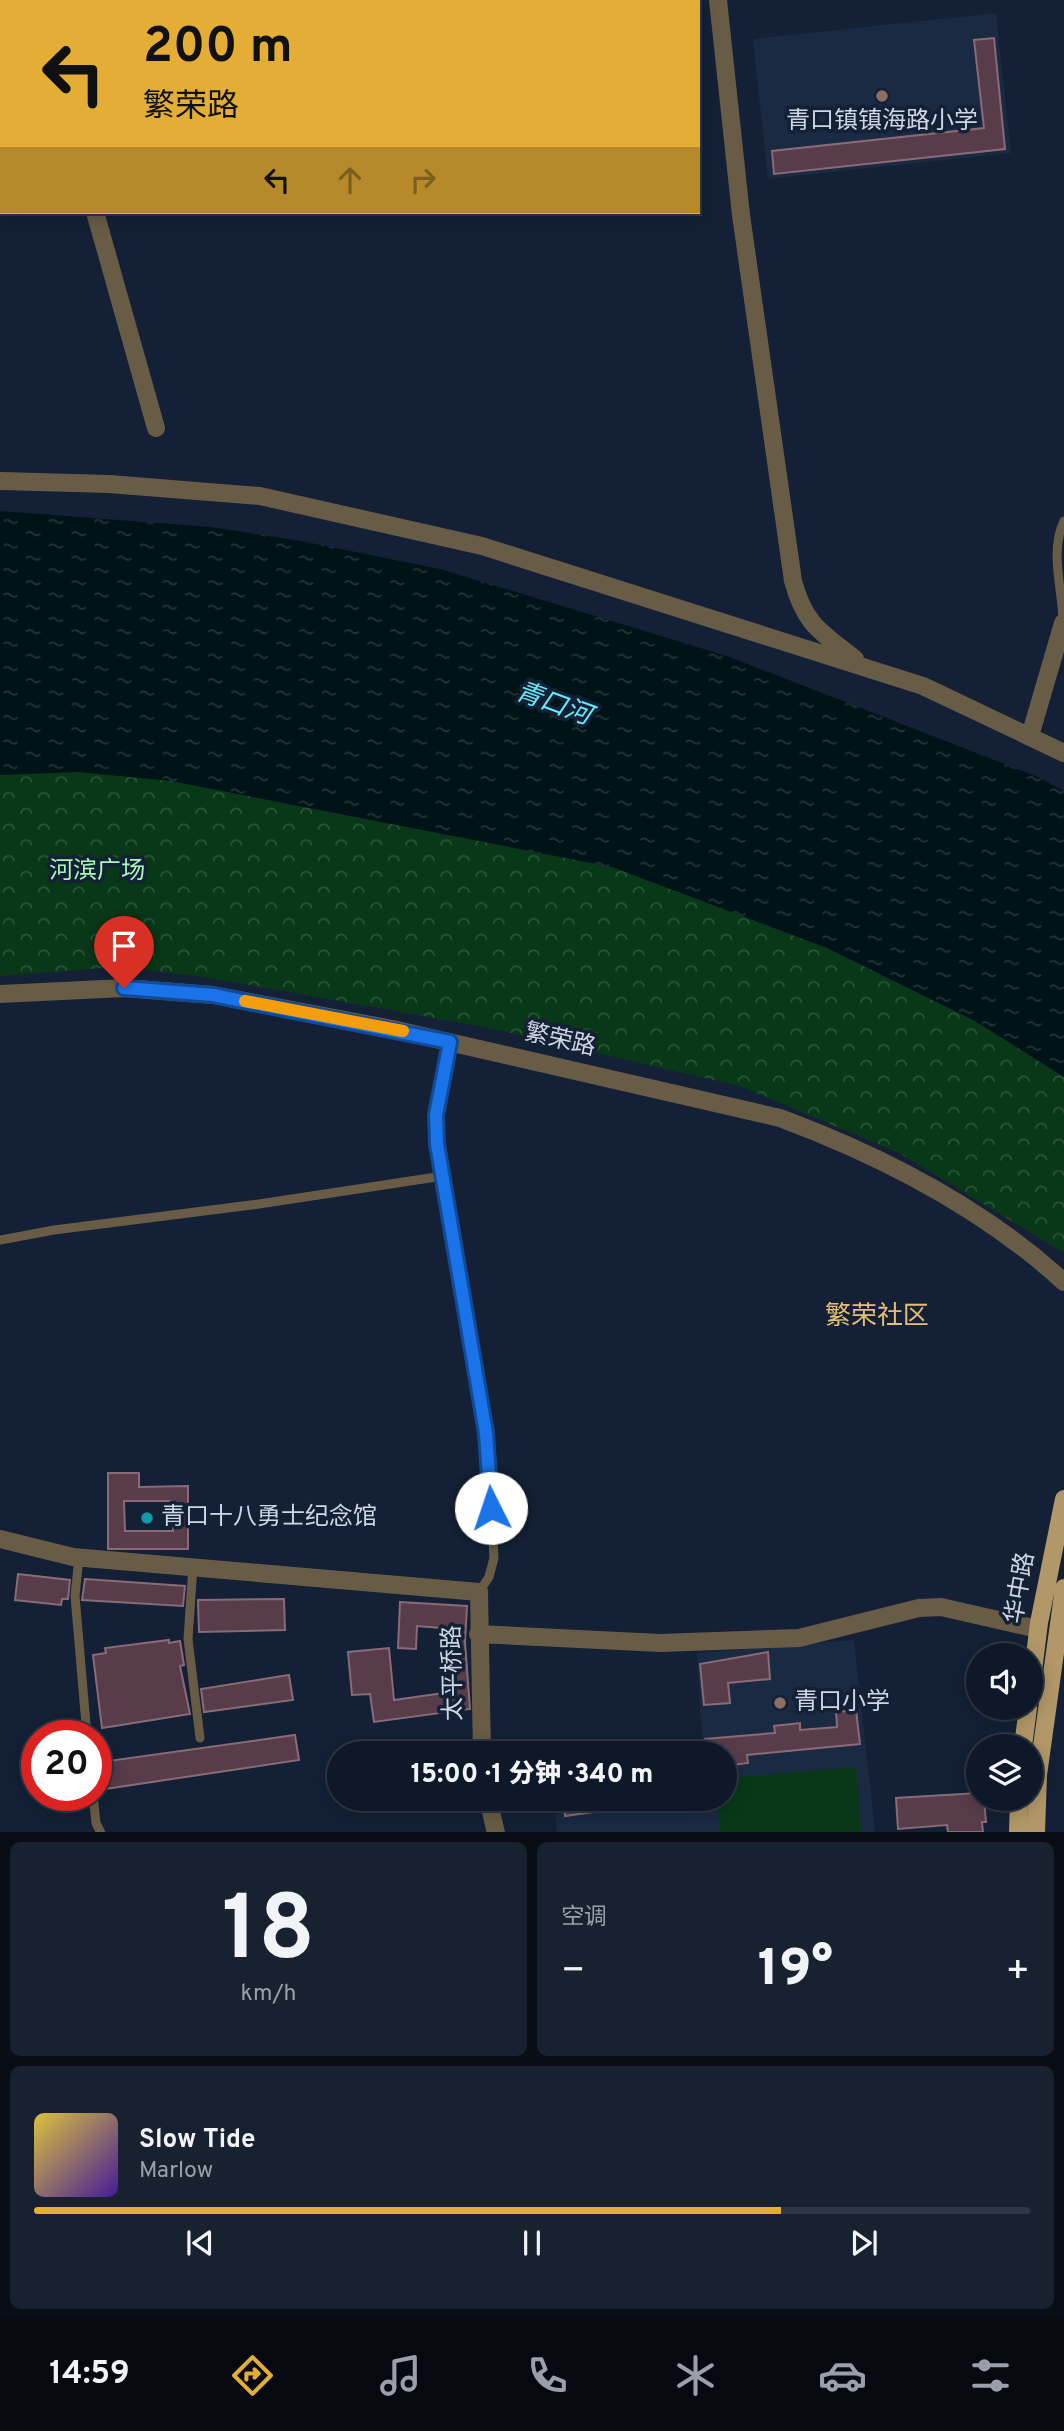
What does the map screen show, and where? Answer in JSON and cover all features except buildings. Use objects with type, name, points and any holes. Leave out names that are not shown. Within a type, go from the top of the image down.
[{"type":"main road","name":"华中路","points":[[1036,1643],[1064,1499]]},
{"type":"main road","name":"华中路","points":[[1036,1832],[1038,1775],[1064,1588]]},
{"type":"main road","points":[[1018,1832],[1019,1811]]},
{"type":"street","points":[[718,0],[741,215],[793,581],[800,605],[811,624],[866,668]]},
{"type":"street","points":[[96,214],[156,428]]},
{"type":"street","points":[[0,481],[208,491],[292,503],[481,546],[940,692],[1064,753]]},
{"type":"street","points":[[1030,736],[1063,623]]},
{"type":"street","name":"繁荣路","points":[[0,994],[124,988],[178,991],[272,1005],[708,1099],[780,1118],[837,1139],[916,1179],[994,1226],[1064,1282]]},
{"type":"street","points":[[0,1539],[79,1557],[479,1592]]},
{"type":"street","name":"太平桥路","points":[[479,1592],[482,1741]]},
{"type":"street","points":[[478,1634],[660,1643],[799,1638],[919,1608],[941,1607],[1038,1629]]},
{"type":"street","points":[[491,1811],[496,1832]]},
{"type":"lane","points":[[1063,623],[1057,566],[1059,531],[1064,521]]},
{"type":"lane","points":[[450,1042],[436,1115],[443,1176],[486,1433],[494,1558],[489,1577],[479,1592]]},
{"type":"lane","points":[[0,1240],[54,1230],[259,1204],[443,1176]]},
{"type":"lane","points":[[79,1557],[75,1596],[86,1720]]},
{"type":"lane","points":[[192,1566],[188,1639],[200,1738]]},
{"type":"lane","points":[[95,1811],[96,1823],[101,1832]]},
{"type":"shaded area","name":"青口镇镇海路小学","points":[[996,13],[1011,153],[768,179],[753,39]]},
{"type":"shaded area","name":"青口小学","points":[[854,1640],[875,1832],[557,1832],[554,1811],[737,1811],[737,1741],[702,1741],[697,1653]]},
{"type":"green space","name":"河滨广场","points":[[78,772],[171,781],[612,867],[827,948],[975,1021],[1064,1077],[1064,1253],[901,1154],[740,1086],[489,1028],[205,977],[119,967],[0,976],[0,775]]},
{"type":"green space","points":[[856,1767],[861,1832],[720,1832],[718,1811],[737,1811],[737,1777]]},
{"type":"water","name":"青口河","points":[[0,511],[211,527],[301,541],[440,569],[727,656],[1038,777],[1064,791],[1064,1077],[975,1021],[827,948],[612,867],[171,781],[78,772],[0,775]]},
{"type":"slow traffic","points":[[245,1001],[403,1031]]},
{"type":"place","name":"青口镇镇海路小学","points":[[882,96]]},
{"type":"place","name":"青口十八勇士纪念馆","points":[[147,1518]]},
{"type":"place","name":"青口小学","points":[[780,1703]]},
{"type":"district","name":"繁荣社区","points":[[877,1317]]},
{"type":"route","points":[[124,988],[213,995],[450,1042],[436,1115],[437,1144],[486,1433],[491,1508]]}]
